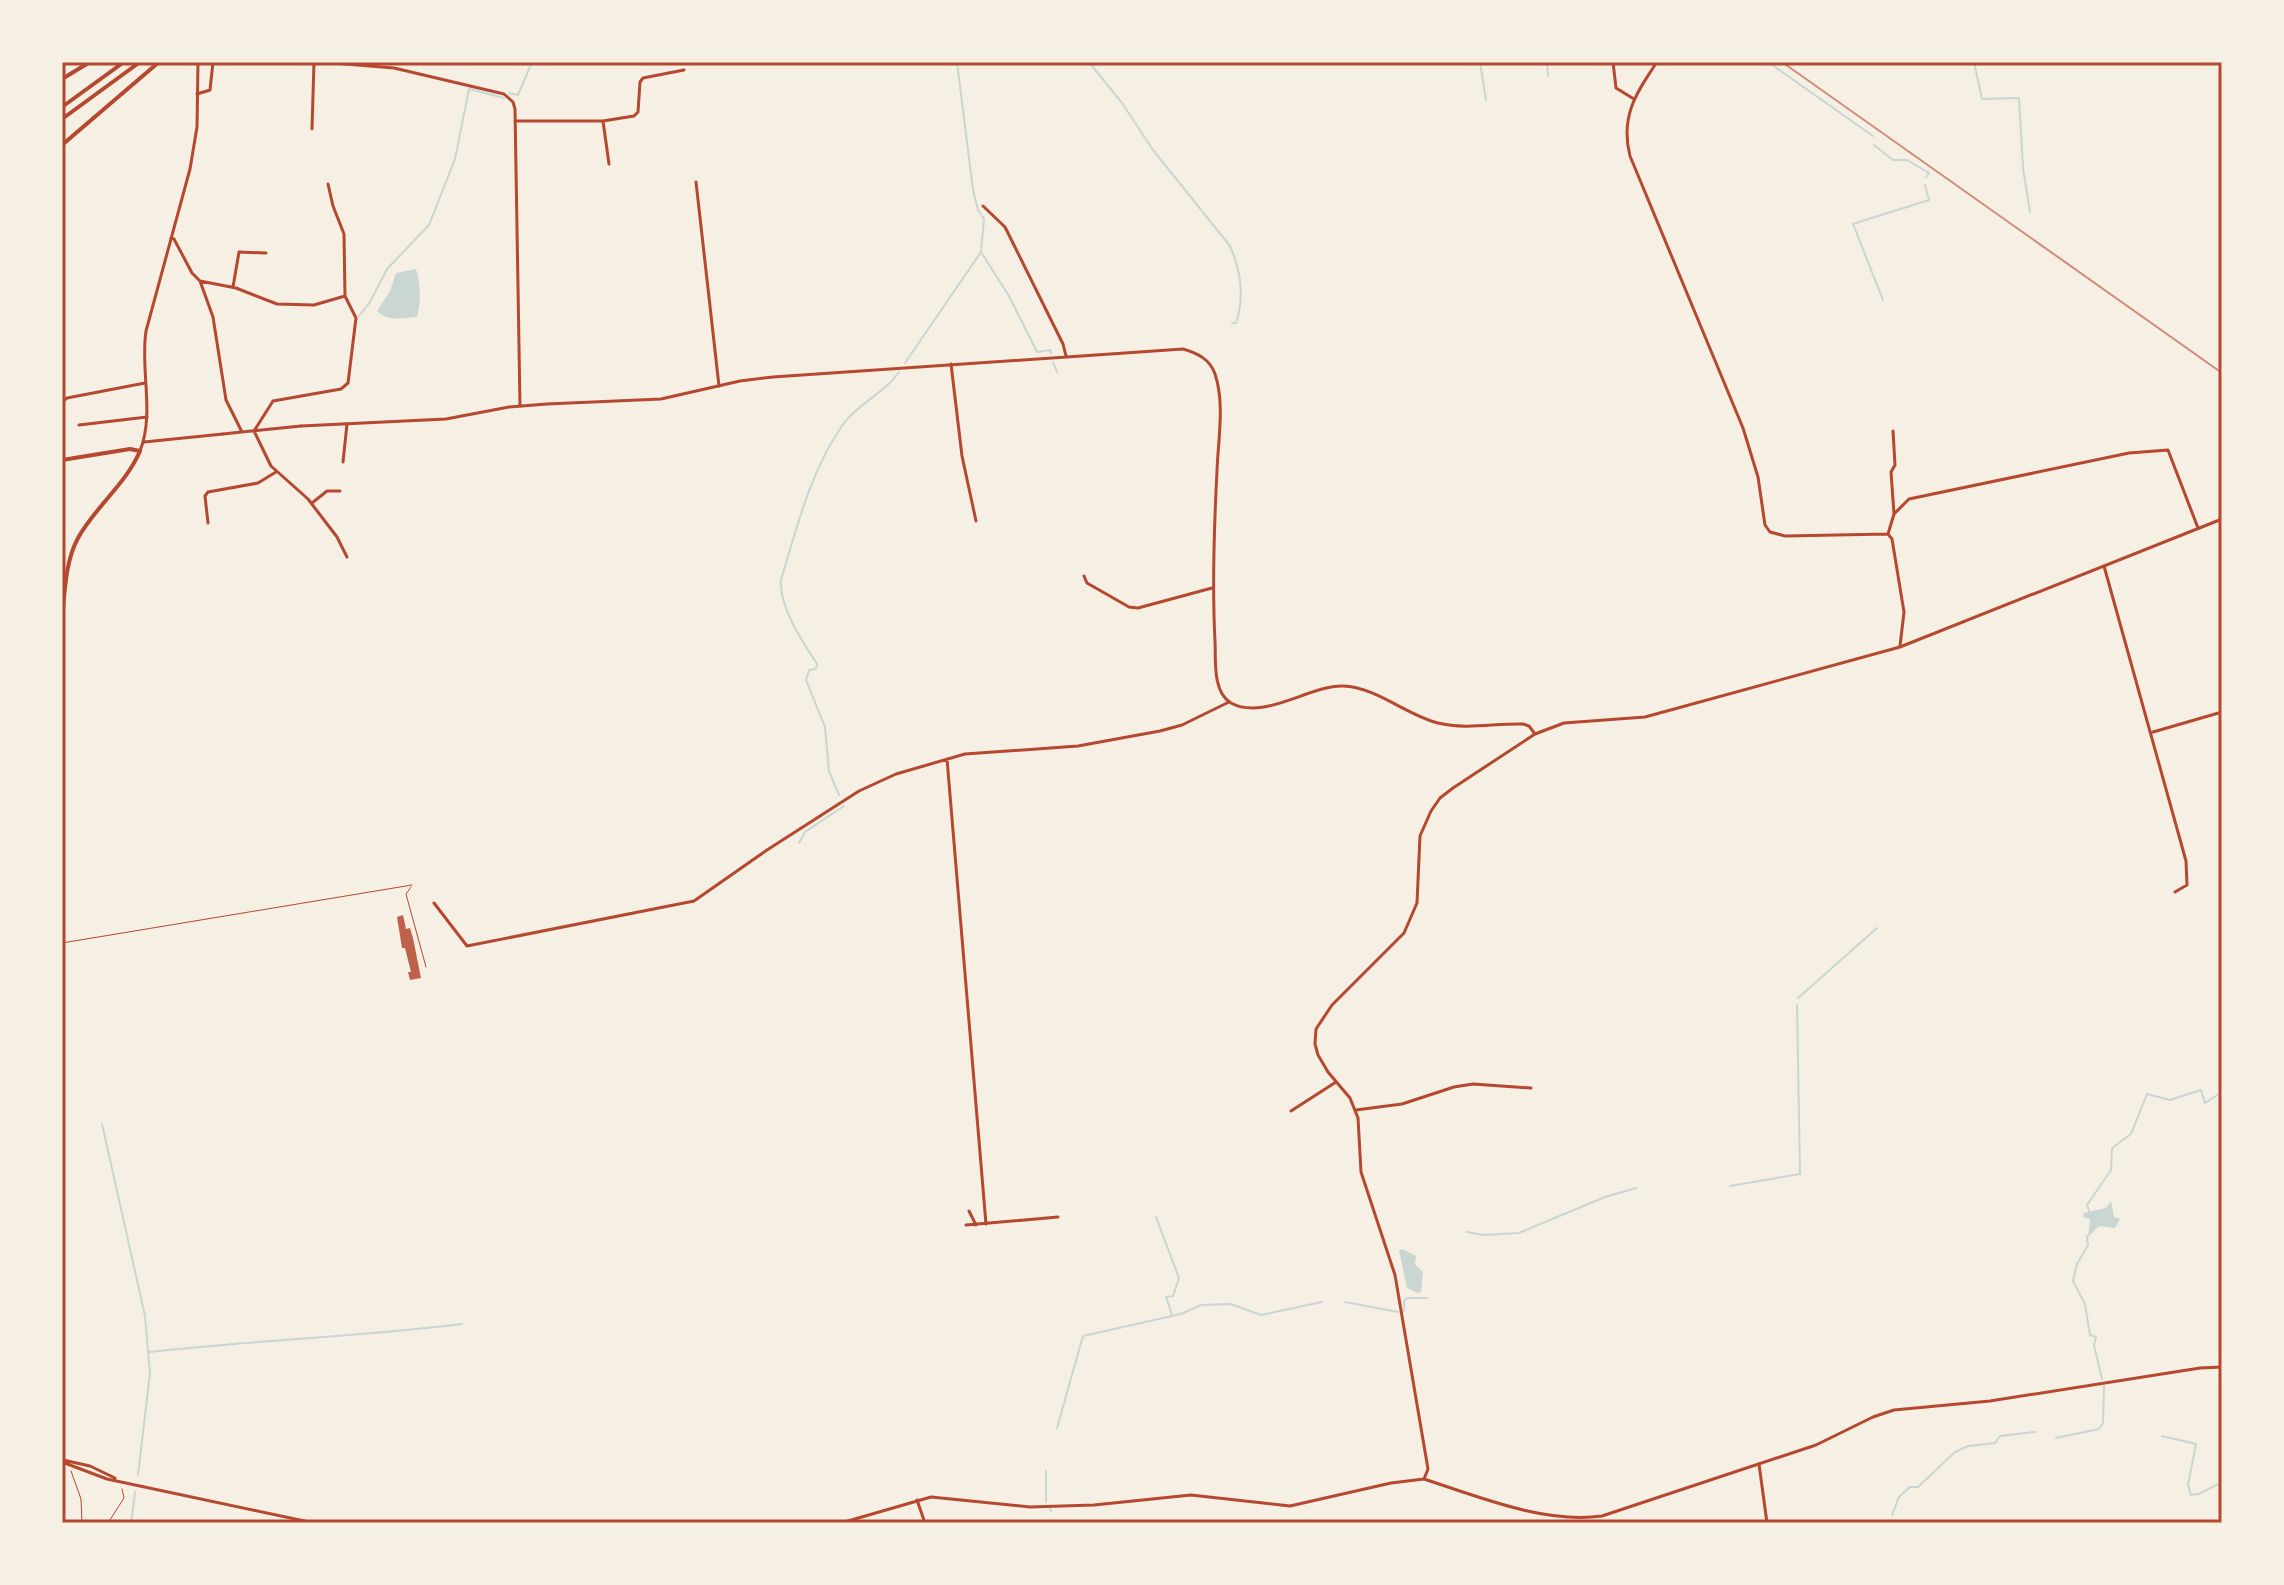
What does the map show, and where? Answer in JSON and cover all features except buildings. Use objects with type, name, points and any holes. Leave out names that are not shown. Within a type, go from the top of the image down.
[{"type":"main road","points":[[62,79],[90,62]]},
{"type":"main road","points":[[62,107],[124,62]]},
{"type":"main road","points":[[62,119],[140,62]]},
{"type":"main road","points":[[62,145],[159,62]]},
{"type":"main road","points":[[62,460],[130,449],[140,451],[76,542],[69,565],[62,619]]},
{"type":"street","points":[[140,451],[147,417],[146,331],[190,169],[197,127],[198,62]]},
{"type":"street","points":[[197,94],[210,90],[213,62]]},
{"type":"street","points":[[312,129],[314,62]]},
{"type":"street","points":[[321,62],[394,68],[504,94],[513,102],[520,406]]},
{"type":"street","points":[[1613,62],[1616,88],[1634,99]]},
{"type":"street","points":[[1657,62],[1634,99],[1626,128],[1630,156],[1743,428],[1758,477],[1765,525],[1770,532],[1785,536],[1888,534]]},
{"type":"street","points":[[515,121],[603,121],[634,116],[638,112],[643,78],[684,70]]},
{"type":"street","points":[[603,121],[609,164]]},
{"type":"street","points":[[696,182],[719,386]]},
{"type":"street","points":[[254,431],[273,401],[341,389],[348,383],[356,318],[345,296],[344,234],[328,184]]},
{"type":"street","points":[[983,206],[1005,227],[1063,344],[1066,356]]},
{"type":"street","points":[[171,238],[200,281],[213,317],[226,400],[242,432]]},
{"type":"street","points":[[233,287],[239,252],[266,253]]},
{"type":"street","points":[[200,281],[233,287],[277,304],[314,305],[345,296]]},
{"type":"street","points":[[144,442],[301,426],[446,419],[520,406],[661,399],[773,377],[1183,349],[1200,355],[1214,372],[1219,423],[1212,588],[1217,678],[1223,696],[1229,702],[1242,706],[1281,704],[1319,689],[1355,687],[1439,724],[1468,727],[1523,724],[1535,734]]},
{"type":"street","points":[[951,364],[962,456],[976,521]]},
{"type":"street","points":[[62,402],[67,398],[145,383]]},
{"type":"street","points":[[79,425],[147,417]]},
{"type":"street","points":[[343,462],[347,424]]},
{"type":"street","points":[[254,431],[276,472],[312,503],[337,537],[347,557]]},
{"type":"street","points":[[1888,534],[1894,514],[1891,472],[1895,465],[1893,431]]},
{"type":"street","points":[[1894,514],[1909,499],[1925,494],[1959,490],[2129,453],[2168,450],[2198,528]]},
{"type":"street","points":[[208,523],[205,496],[208,492],[258,483],[276,472]]},
{"type":"street","points":[[312,503],[327,491],[340,491]]},
{"type":"street","points":[[1424,1479],[1428,1469],[1395,1275],[1361,1172],[1356,1110],[1318,1055],[1315,1044],[1316,1029],[1332,1005],[1404,933],[1417,903],[1420,836],[1425,820],[1440,798],[1535,734],[1564,723],[1645,717],[1900,647],[2222,519]]},
{"type":"street","points":[[1888,534],[1892,539],[1904,612],[1900,647]]},
{"type":"street","points":[[2104,566],[2189,876],[2187,885],[2175,892]]},
{"type":"street","points":[[1084,576],[1087,583],[1097,589],[1129,607],[1138,608],[1212,588]]},
{"type":"street","points":[[434,903],[467,946],[694,901],[859,791],[896,774],[965,754],[1078,746],[1160,731],[1182,725],[1229,702]]},
{"type":"street","points":[[2151,733],[2222,712]]},
{"type":"street","points":[[947,759],[986,1224]]},
{"type":"street","points":[[1291,1111],[1336,1082]]},
{"type":"street","points":[[1356,1110],[1402,1104],[1473,1084],[1531,1088]]},
{"type":"street","points":[[969,1211],[976,1225]]},
{"type":"street","points":[[966,1225],[1058,1217]]},
{"type":"street","points":[[841,1523],[917,1500],[949,1497],[1000,1505],[1042,1507],[1191,1495],[1290,1506],[1391,1483],[1424,1479],[1528,1510],[1568,1519],[1584,1519],[1602,1516],[1816,1445],[1894,1410],[1990,1401],[2222,1367]]},
{"type":"street","points":[[62,1461],[107,1479],[314,1523]]},
{"type":"street","points":[[62,1461],[90,1466],[119,1480]]},
{"type":"street","points":[[1759,1464],[1767,1523]]},
{"type":"street","points":[[917,1500],[925,1523]]},
{"type":"path","points":[[62,943],[412,885],[406,894],[426,967]]},
{"type":"path","points":[[68,1464],[81,1499],[82,1523]]},
{"type":"path","points":[[121,1487],[124,1498]]},
{"type":"path","points":[[108,1523],[130,1489]]},
{"type":"shaded area","points":[[416,269],[420,293],[417,317],[391,318],[377,311],[390,291],[396,273]]},
{"type":"shaded area","points":[[2111,1201],[2114,1217],[2120,1219],[2115,1228],[2099,1226],[2088,1237],[2090,1219],[2083,1217],[2084,1213],[2106,1208]]},
{"type":"shaded area","points":[[1399,1250],[1416,1256],[1415,1264],[1423,1272],[1421,1292],[1407,1288]]},
{"type":"waterway","points":[[509,93],[518,95],[532,62]]},
{"type":"waterway","points":[[905,363],[981,252],[984,219],[978,210],[973,190],[957,62]]},
{"type":"waterway","points":[[1089,62],[1122,103],[1153,150],[1230,246],[1237,265],[1241,293],[1239,313],[1236,323],[1232,323]]},
{"type":"waterway","points":[[1480,62],[1486,100]]},
{"type":"waterway","points":[[1547,62],[1548,76]]},
{"type":"waterway","points":[[1768,62],[1873,136]]},
{"type":"waterway","points":[[1974,62],[1982,99],[2019,98],[2023,168],[2030,212]]},
{"type":"waterway","points":[[359,316],[387,269],[429,225],[455,159],[469,89],[504,98]]},
{"type":"waterway","points":[[1874,145],[1893,160],[1907,160],[1929,173],[1926,177]]},
{"type":"waterway","points":[[1883,300],[1853,224],[1929,200],[1925,185]]},
{"type":"waterway","points":[[981,252],[1009,296],[1037,352],[1050,350],[1051,353]]},
{"type":"waterway","points":[[1053,362],[1057,372]]},
{"type":"waterway","points":[[839,795],[829,771],[825,727],[806,680],[809,670],[816,669],[817,664],[788,612],[781,580],[806,499],[832,441],[850,416],[899,372]]},
{"type":"waterway","points":[[799,843],[805,832],[844,806]]},
{"type":"waterway","points":[[1798,998],[1877,928]]},
{"type":"waterway","points":[[1730,1186],[1800,1174],[1797,1005]]},
{"type":"waterway","points":[[2090,1213],[2087,1205],[2111,1170],[2112,1148],[2131,1134],[2147,1094],[2170,1100],[2201,1090],[2205,1103],[2222,1092]]},
{"type":"waterway","points":[[102,1124],[145,1316],[150,1373],[138,1475]]},
{"type":"waterway","points":[[1467,1232],[1484,1235],[1519,1233],[1605,1197],[1636,1188]]},
{"type":"waterway","points":[[1156,1217],[1179,1278],[1173,1296],[1166,1297],[1172,1315]]},
{"type":"waterway","points":[[2087,1236],[2088,1245],[2077,1264],[2073,1281],[2085,1304],[2090,1335],[2096,1337],[2094,1345],[2102,1379]]},
{"type":"waterway","points":[[1404,1311],[1407,1298],[1427,1298]]},
{"type":"waterway","points":[[1057,1428],[1083,1336],[1181,1314],[1201,1305],[1231,1304],[1261,1315],[1322,1302]]},
{"type":"waterway","points":[[1345,1302],[1398,1312]]},
{"type":"waterway","points":[[149,1352],[462,1324]]},
{"type":"waterway","points":[[2056,1438],[2099,1429],[2103,1423],[2104,1386]]},
{"type":"waterway","points":[[1892,1515],[1899,1497],[1910,1487],[1918,1487],[1955,1452],[1968,1446],[1995,1443],[2000,1436],[2035,1432]]},
{"type":"waterway","points":[[2162,1436],[2196,1444],[2188,1485],[2191,1495],[2222,1482]]},
{"type":"waterway","points":[[1046,1471],[1046,1502]]},
{"type":"waterway","points":[[131,1523],[135,1492]]},
{"type":"railway","points":[[1782,62],[2222,373]]}]
